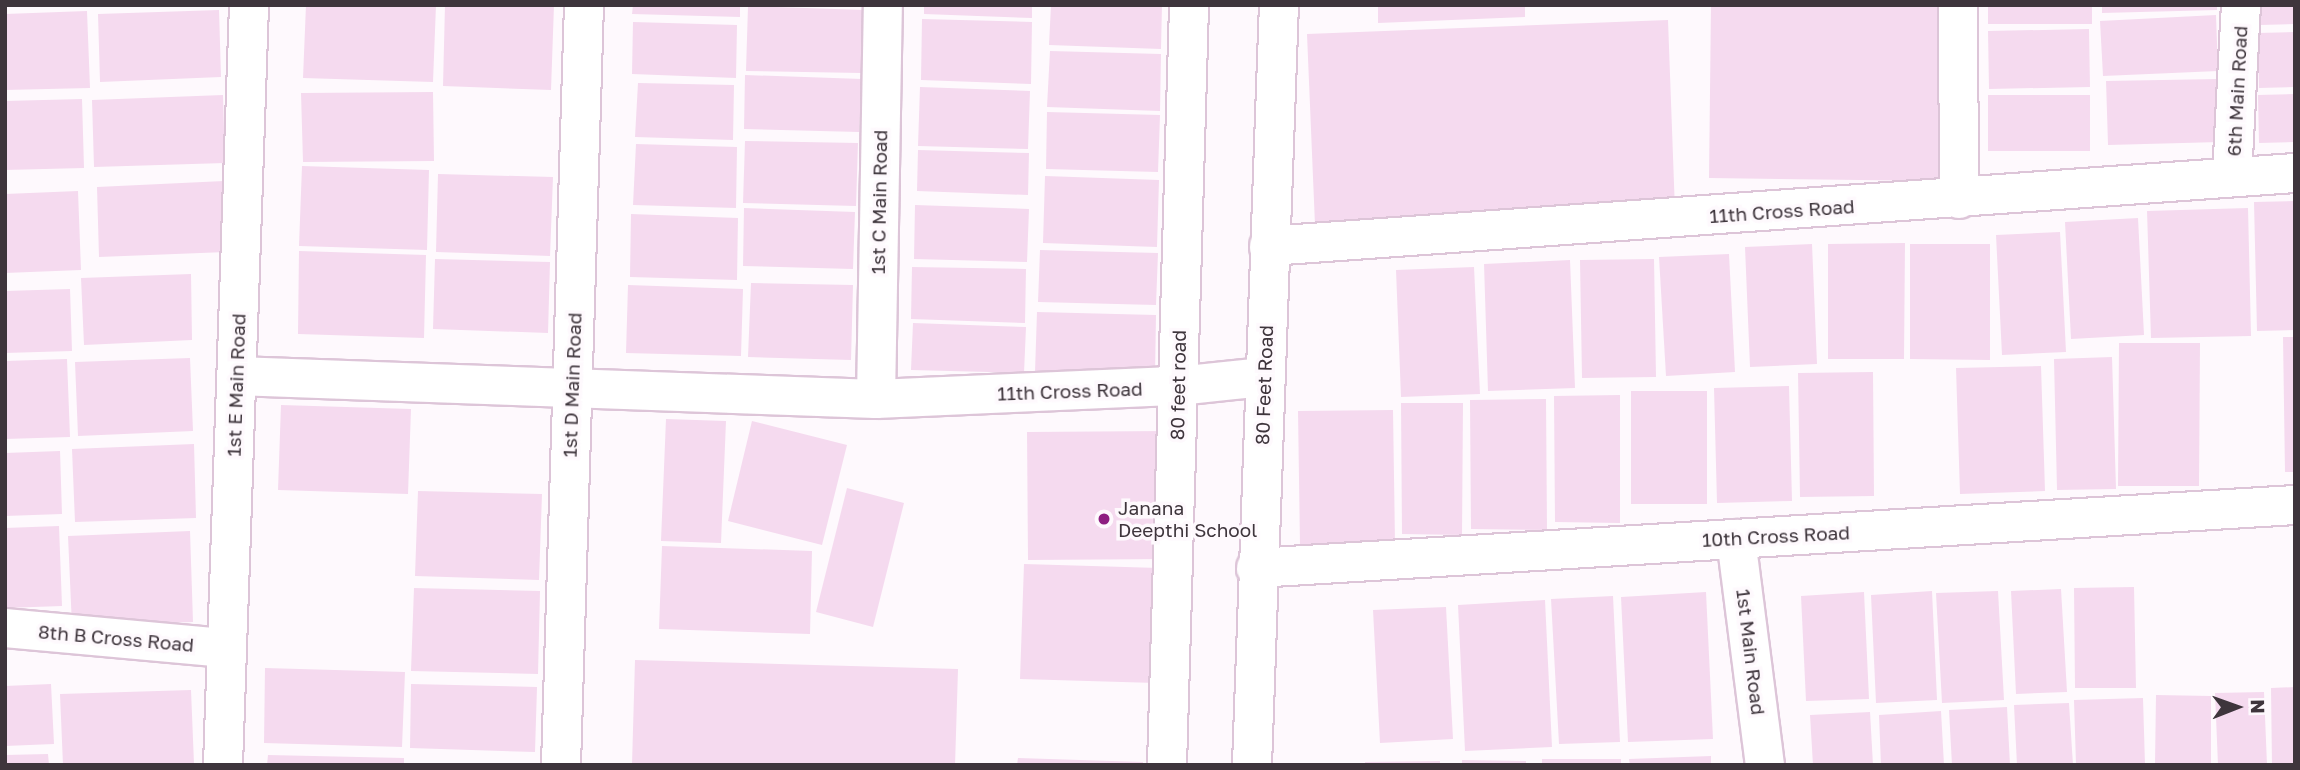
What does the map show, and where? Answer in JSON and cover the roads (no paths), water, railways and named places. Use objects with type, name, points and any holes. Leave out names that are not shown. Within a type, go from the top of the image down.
[{"type":"street","name":"1st E Main Road","points":[[223,765],[249,5]]},
{"type":"street","name":"1st D Main Road","points":[[561,765],[583,5]]},
{"type":"street","name":"1st C Main Road","points":[[876,399],[883,5]]},
{"type":"street","name":"80 feet road","points":[[1167,765],[1189,5]]},
{"type":"street","name":"80 Feet Road","points":[[1252,765],[1256,568],[1279,5]]},
{"type":"street","points":[[1958,5],[1959,199]]},
{"type":"street","name":"6th Main Road","points":[[2232,176],[2241,5]]},
{"type":"street","name":"11th Cross Road","points":[[1269,246],[2295,173]]},
{"type":"street","name":"11th Cross Road","points":[[236,376],[876,399],[1178,386],[1264,377]]},
{"type":"street","name":"10th Cross Road","points":[[1256,568],[2295,505]]},
{"type":"street","name":"1st Main Road","points":[[1737,539],[1765,765]]},
{"type":"street","name":"8th B Cross Road","points":[[5,628],[226,648]]},
{"type":"place","name":"Janana Deepthi School","points":[[1104,519]]}]
